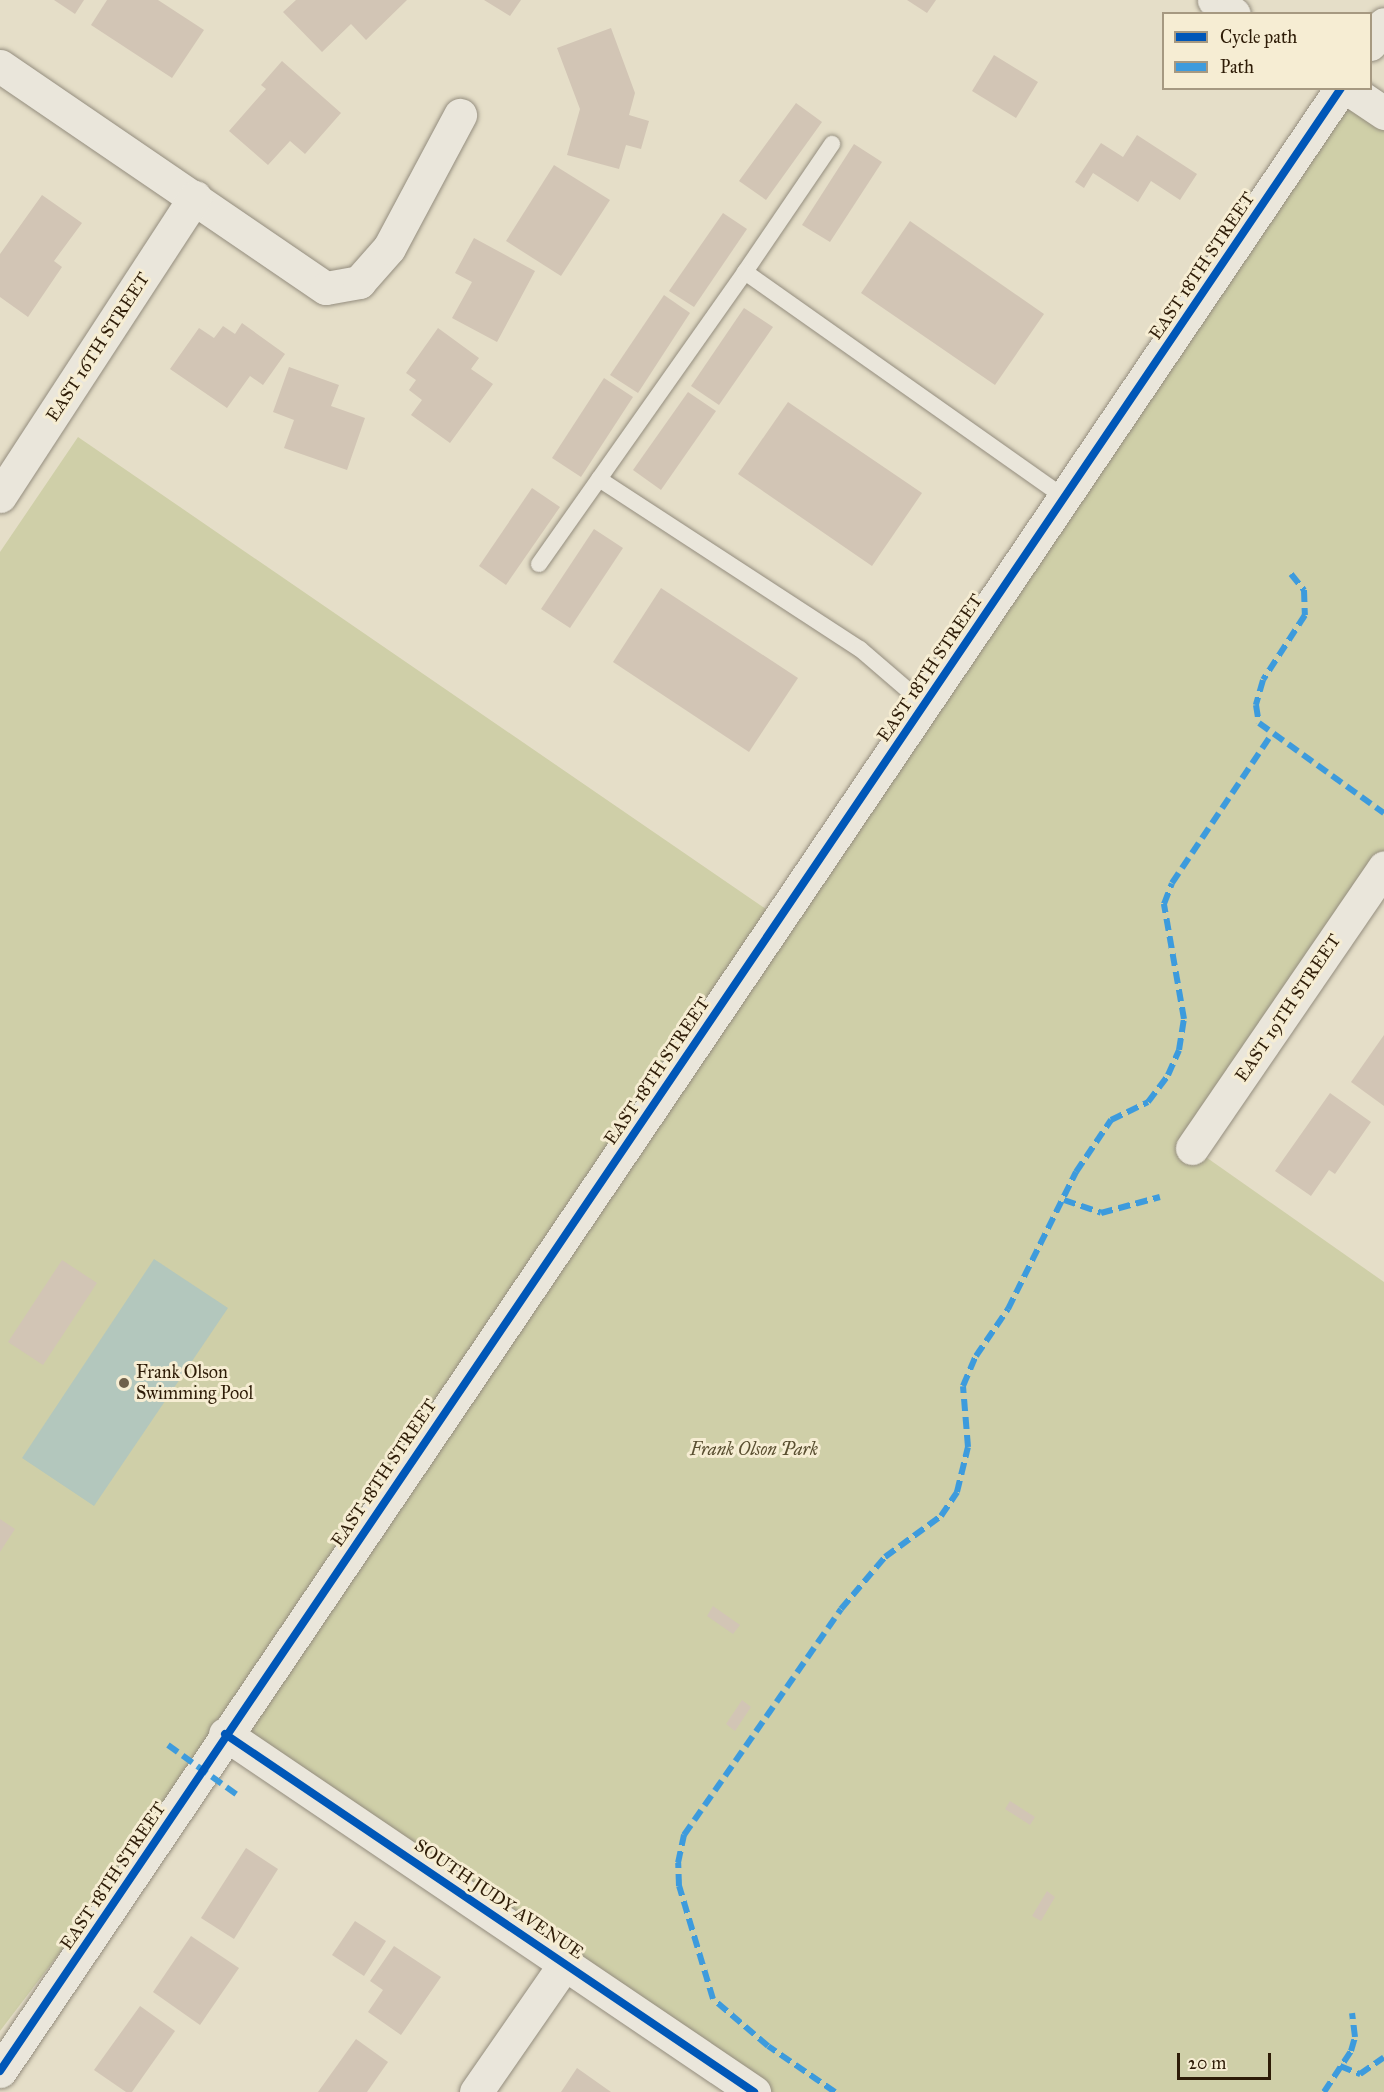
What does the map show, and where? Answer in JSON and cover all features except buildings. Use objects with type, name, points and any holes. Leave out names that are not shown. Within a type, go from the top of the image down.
[{"type":"street","points":[[1214,0],[1231,12]]},
{"type":"street","points":[[1372,42],[1384,24]]},
{"type":"street","points":[[0,66],[326,288],[359,282],[389,248],[460,115]]},
{"type":"street","name":"EAST 18TH STREET","points":[[0,2071],[225,1734],[1340,90]]},
{"type":"street","points":[[1350,90],[1384,113]]},
{"type":"street","name":"EAST 16TH STREET","points":[[0,496],[195,197]]},
{"type":"street","name":"EAST 19TH STREET","points":[[1192,1148],[1384,868]]},
{"type":"street","name":"SOUTH JUDY AVENUE","points":[[225,1734],[566,1962],[754,2092]]},
{"type":"street","points":[[476,2092],[566,1962]]},
{"type":"lane","points":[[539,564],[745,272],[832,144]]},
{"type":"lane","points":[[745,272],[1064,497]]},
{"type":"lane","points":[[599,479],[861,649],[924,704]]},
{"type":"green space","name":"Frank Olson Park","points":[[1340,90],[1384,113],[1384,868],[1193,1148],[1384,1282],[1384,2092],[752,2092],[226,1735],[0,2031],[0,552],[78,437],[779,918]]},
{"type":"shaded area","name":"Frank Olson Swimming Pool","points":[[154,1259],[228,1308],[94,1506],[22,1458]]},
{"type":"marked path","points":[[1291,574],[1304,590],[1305,615],[1263,680],[1256,705],[1259,723],[1384,813]]},
{"type":"marked path","points":[[835,2092],[768,2046],[713,1999],[679,1886],[678,1863],[684,1835],[841,1609],[885,1557],[941,1516],[957,1492],[968,1447],[963,1386],[976,1356],[1008,1309],[1076,1172],[1111,1120],[1148,1102],[1168,1075],[1179,1050],[1184,1019],[1164,904],[1172,883],[1271,735]]},
{"type":"marked path","points":[[1064,1200],[1101,1213],[1160,1197]]},
{"type":"marked path","points":[[168,1745],[236,1794]]},
{"type":"marked path","points":[[1324,2092],[1351,2051],[1355,2037],[1352,2013]]},
{"type":"marked path","points":[[1340,2066],[1360,2074],[1384,2057]]},
{"type":"cycle path","points":[[0,2071],[1340,90]]},
{"type":"cycle path","points":[[225,1734],[754,2092]]},
{"type":"place","name":"Frank Olson Swimming Pool","points":[[124,1383]]}]
